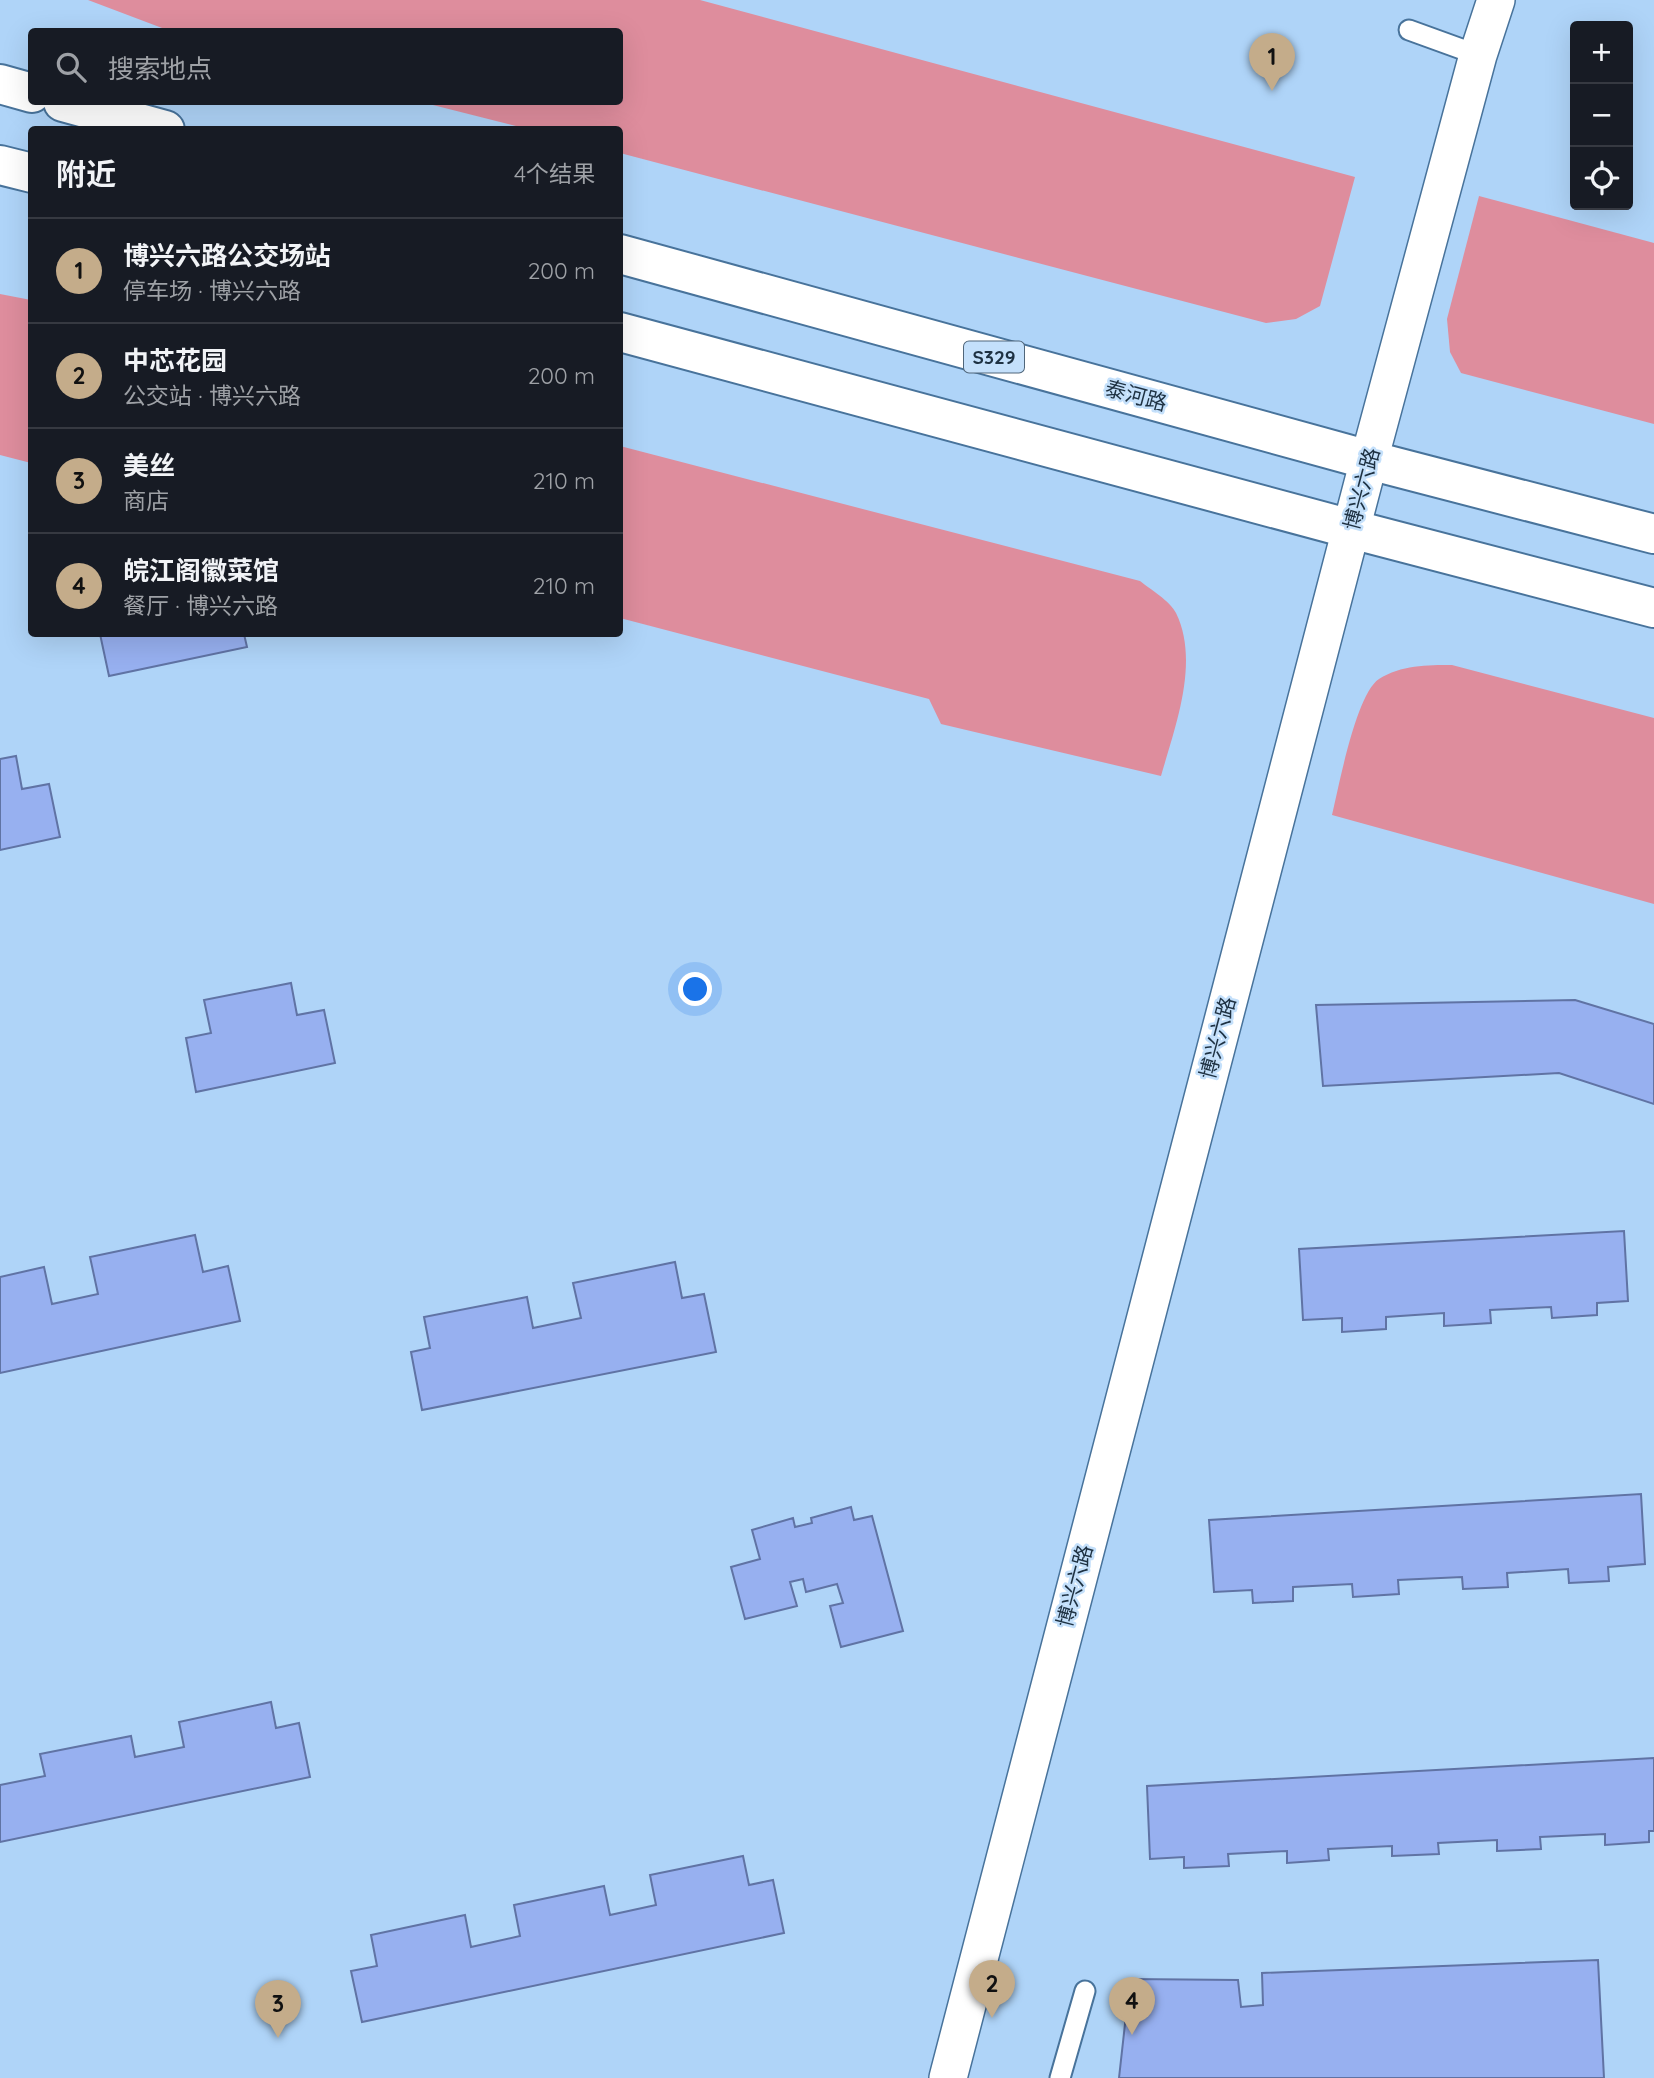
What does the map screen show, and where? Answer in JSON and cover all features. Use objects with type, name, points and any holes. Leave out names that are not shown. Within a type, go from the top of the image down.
[{"type":"main road","points":[[0,84],[28,92]]},
{"type":"main road","points":[[74,105],[150,126]]},
{"type":"main road","points":[[0,164],[28,172]]},
{"type":"main road","name":"泰河路","points":[[623,255],[1369,460],[1654,534]]},
{"type":"main road","points":[[623,333],[1654,608]]},
{"type":"street","name":"博兴六路","points":[[948,2078],[1369,460],[1478,55],[1496,0]]},
{"type":"lane","points":[[1409,30],[1478,55]]},
{"type":"lane","points":[[1060,2078],[1085,1991]]},
{"type":"shaded area","points":[[88,0],[700,0],[1355,177],[1320,306],[1296,319],[1266,323],[623,154],[623,126],[516,126],[433,105],[623,105],[623,28],[162,28]]},
{"type":"shaded area","points":[[1479,196],[1654,243],[1654,424],[1461,373],[1450,352],[1447,319]]},
{"type":"shaded area","points":[[0,294],[28,299],[28,462],[0,455]]},
{"type":"shaded area","points":[[623,447],[1140,581],[1173,609],[1183,632],[1186,652],[1183,694],[1161,776],[941,724],[929,699],[623,619]]},
{"type":"shaded area","points":[[1452,665],[1654,718],[1654,904],[1332,815],[1356,721],[1371,688],[1387,674],[1405,668]]},
{"type":"building","points":[[101,637],[245,637],[247,647],[109,676]]},
{"type":"building","points":[[16,756],[22,789],[49,784],[60,837],[0,850],[0,759]]},
{"type":"building","points":[[291,983],[297,1015],[324,1010],[335,1063],[196,1092],[186,1038],[211,1033],[204,1000]]},
{"type":"building","points":[[1575,1000],[1654,1024],[1654,1104],[1559,1073],[1323,1086],[1316,1005]]},
{"type":"building","points":[[1624,1231],[1628,1301],[1597,1303],[1597,1315],[1552,1318],[1551,1307],[1490,1310],[1491,1323],[1444,1326],[1444,1313],[1386,1317],[1386,1329],[1342,1332],[1342,1318],[1303,1320],[1299,1249]]},
{"type":"building","points":[[195,1235],[203,1272],[228,1266],[240,1321],[0,1373],[0,1277],[44,1267],[52,1304],[98,1294],[90,1257]]},
{"type":"building","points":[[675,1262],[682,1298],[704,1294],[716,1352],[422,1410],[411,1352],[430,1348],[424,1317],[527,1297],[533,1328],[581,1318],[573,1283]]},
{"type":"building","points":[[1641,1494],[1645,1564],[1608,1567],[1609,1581],[1569,1583],[1568,1569],[1507,1573],[1508,1587],[1463,1589],[1462,1577],[1398,1580],[1399,1594],[1353,1597],[1352,1584],[1293,1587],[1293,1601],[1253,1603],[1252,1590],[1214,1592],[1209,1520]]},
{"type":"building","points":[[851,1507],[854,1520],[872,1516],[903,1631],[841,1647],[830,1606],[843,1603],[837,1584],[806,1592],[803,1579],[790,1582],[797,1606],[745,1619],[731,1567],[760,1559],[752,1530],[793,1518],[795,1527],[812,1523],[811,1518]]},
{"type":"building","points":[[271,1702],[276,1728],[299,1723],[310,1777],[0,1842],[0,1785],[45,1776],[40,1754],[131,1736],[135,1757],[184,1747],[179,1722]]},
{"type":"building","points":[[1654,1758],[1654,1831],[1649,1831],[1649,1842],[1605,1845],[1605,1834],[1540,1837],[1541,1849],[1497,1851],[1497,1840],[1438,1843],[1439,1854],[1392,1856],[1392,1846],[1328,1849],[1329,1860],[1287,1863],[1287,1851],[1228,1854],[1229,1866],[1184,1868],[1184,1857],[1150,1859],[1147,1786]]},
{"type":"building","points":[[743,1856],[749,1885],[773,1880],[784,1933],[362,2022],[351,1971],[377,1966],[371,1935],[465,1915],[471,1947],[520,1936],[514,1905],[604,1886],[610,1915],[656,1905],[650,1875]]},
{"type":"building","points":[[1598,1960],[1604,2078],[1119,2078],[1130,1979],[1238,1980],[1241,2007],[1263,2005],[1262,1973]]},
{"type":"place","name":"博兴六路公交场站","points":[[1272,91]]},
{"type":"place","name":"中芯花园","points":[[992,2018]]},
{"type":"place","name":"皖江阁徽菜馆","points":[[1132,2035]]},
{"type":"place","name":"美丝","points":[[278,2038]]}]
